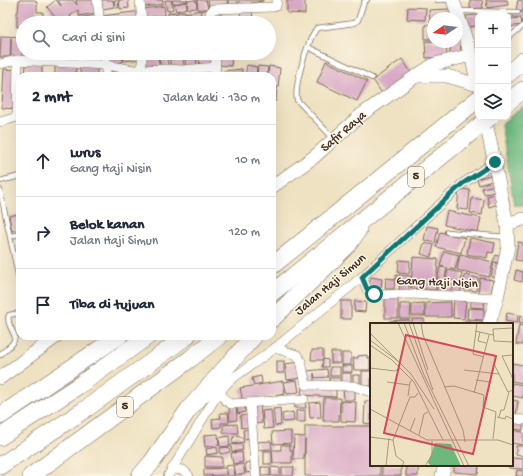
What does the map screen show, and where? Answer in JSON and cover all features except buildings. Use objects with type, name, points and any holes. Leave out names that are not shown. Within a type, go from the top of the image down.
[{"type":"highway","points":[[511,71],[523,61]]},
{"type":"highway","points":[[511,100],[523,90]]},
{"type":"highway","name":"5","points":[[276,263],[475,102]]},
{"type":"highway","name":"5","points":[[276,290],[486,120]]},
{"type":"highway","points":[[276,315],[348,245],[368,215]]},
{"type":"highway","points":[[276,258],[300,244]]},
{"type":"highway","points":[[0,416],[113,340]]},
{"type":"highway","points":[[0,437],[81,384],[142,340]]},
{"type":"highway","name":"5","points":[[0,466],[87,408],[181,340]]},
{"type":"highway","name":"5","points":[[31,476],[214,340]]},
{"type":"highway","points":[[140,476],[149,469],[188,409],[250,340]]},
{"type":"street","points":[[97,0],[99,16]]},
{"type":"street","points":[[140,0],[141,16]]},
{"type":"street","points":[[211,16],[210,13],[213,9],[274,7],[276,6],[277,0]]},
{"type":"street","points":[[455,6],[474,62],[478,84]]},
{"type":"street","points":[[18,60],[18,72]]},
{"type":"street","points":[[0,64],[18,60],[106,65],[134,70],[164,72]]},
{"type":"street","points":[[106,60],[106,72]]},
{"type":"street","points":[[142,60],[142,70]]},
{"type":"street","points":[[216,60],[216,72]]},
{"type":"street","name":"Safir Raya","points":[[276,184],[314,157],[361,115],[435,64],[474,62]]},
{"type":"street","points":[[416,76],[447,76],[475,84]]},
{"type":"street","points":[[0,122],[16,117]]},
{"type":"street","points":[[486,120],[507,224],[507,256],[498,298],[489,323]]},
{"type":"street","name":"Jalan Haji Simun","points":[[170,472],[220,392],[229,381],[275,348],[362,277],[462,184],[495,162]]},
{"type":"street","points":[[507,224],[523,219]]},
{"type":"street","name":"Gang Haji Nisin","points":[[362,277],[367,289],[379,295],[411,294],[498,298]]},
{"type":"street","points":[[0,378],[41,340]]},
{"type":"street","points":[[275,348],[297,355],[301,361],[306,385],[354,386],[370,392]]},
{"type":"street","points":[[220,392],[228,403],[304,399]]},
{"type":"street","points":[[250,403],[256,476]]},
{"type":"street","points":[[513,418],[523,420]]},
{"type":"street","points":[[442,476],[445,466]]},
{"type":"street","points":[[170,472],[184,470],[189,476]]},
{"type":"lane","points":[[335,139],[298,102],[296,98],[298,84],[310,39],[318,28],[349,25],[357,22],[364,2],[367,0]]},
{"type":"lane","points":[[437,0],[445,0]]},
{"type":"lane","points":[[455,6],[518,12]]},
{"type":"lane","points":[[511,36],[523,26]]},
{"type":"lane","points":[[308,47],[372,78]]},
{"type":"lane","points":[[0,181],[16,177]]},
{"type":"lane","points":[[0,190],[16,263]]},
{"type":"lane","points":[[447,232],[507,238]]},
{"type":"lane","points":[[11,236],[16,235]]},
{"type":"lane","points":[[0,356],[13,343],[15,338],[8,320],[8,316],[16,314]]},
{"type":"green space","points":[[523,106],[523,205],[514,205],[501,124],[506,120],[511,120],[511,116]]},
{"type":"route","points":[[374,294],[367,289],[362,277],[462,184],[495,162]]}]
